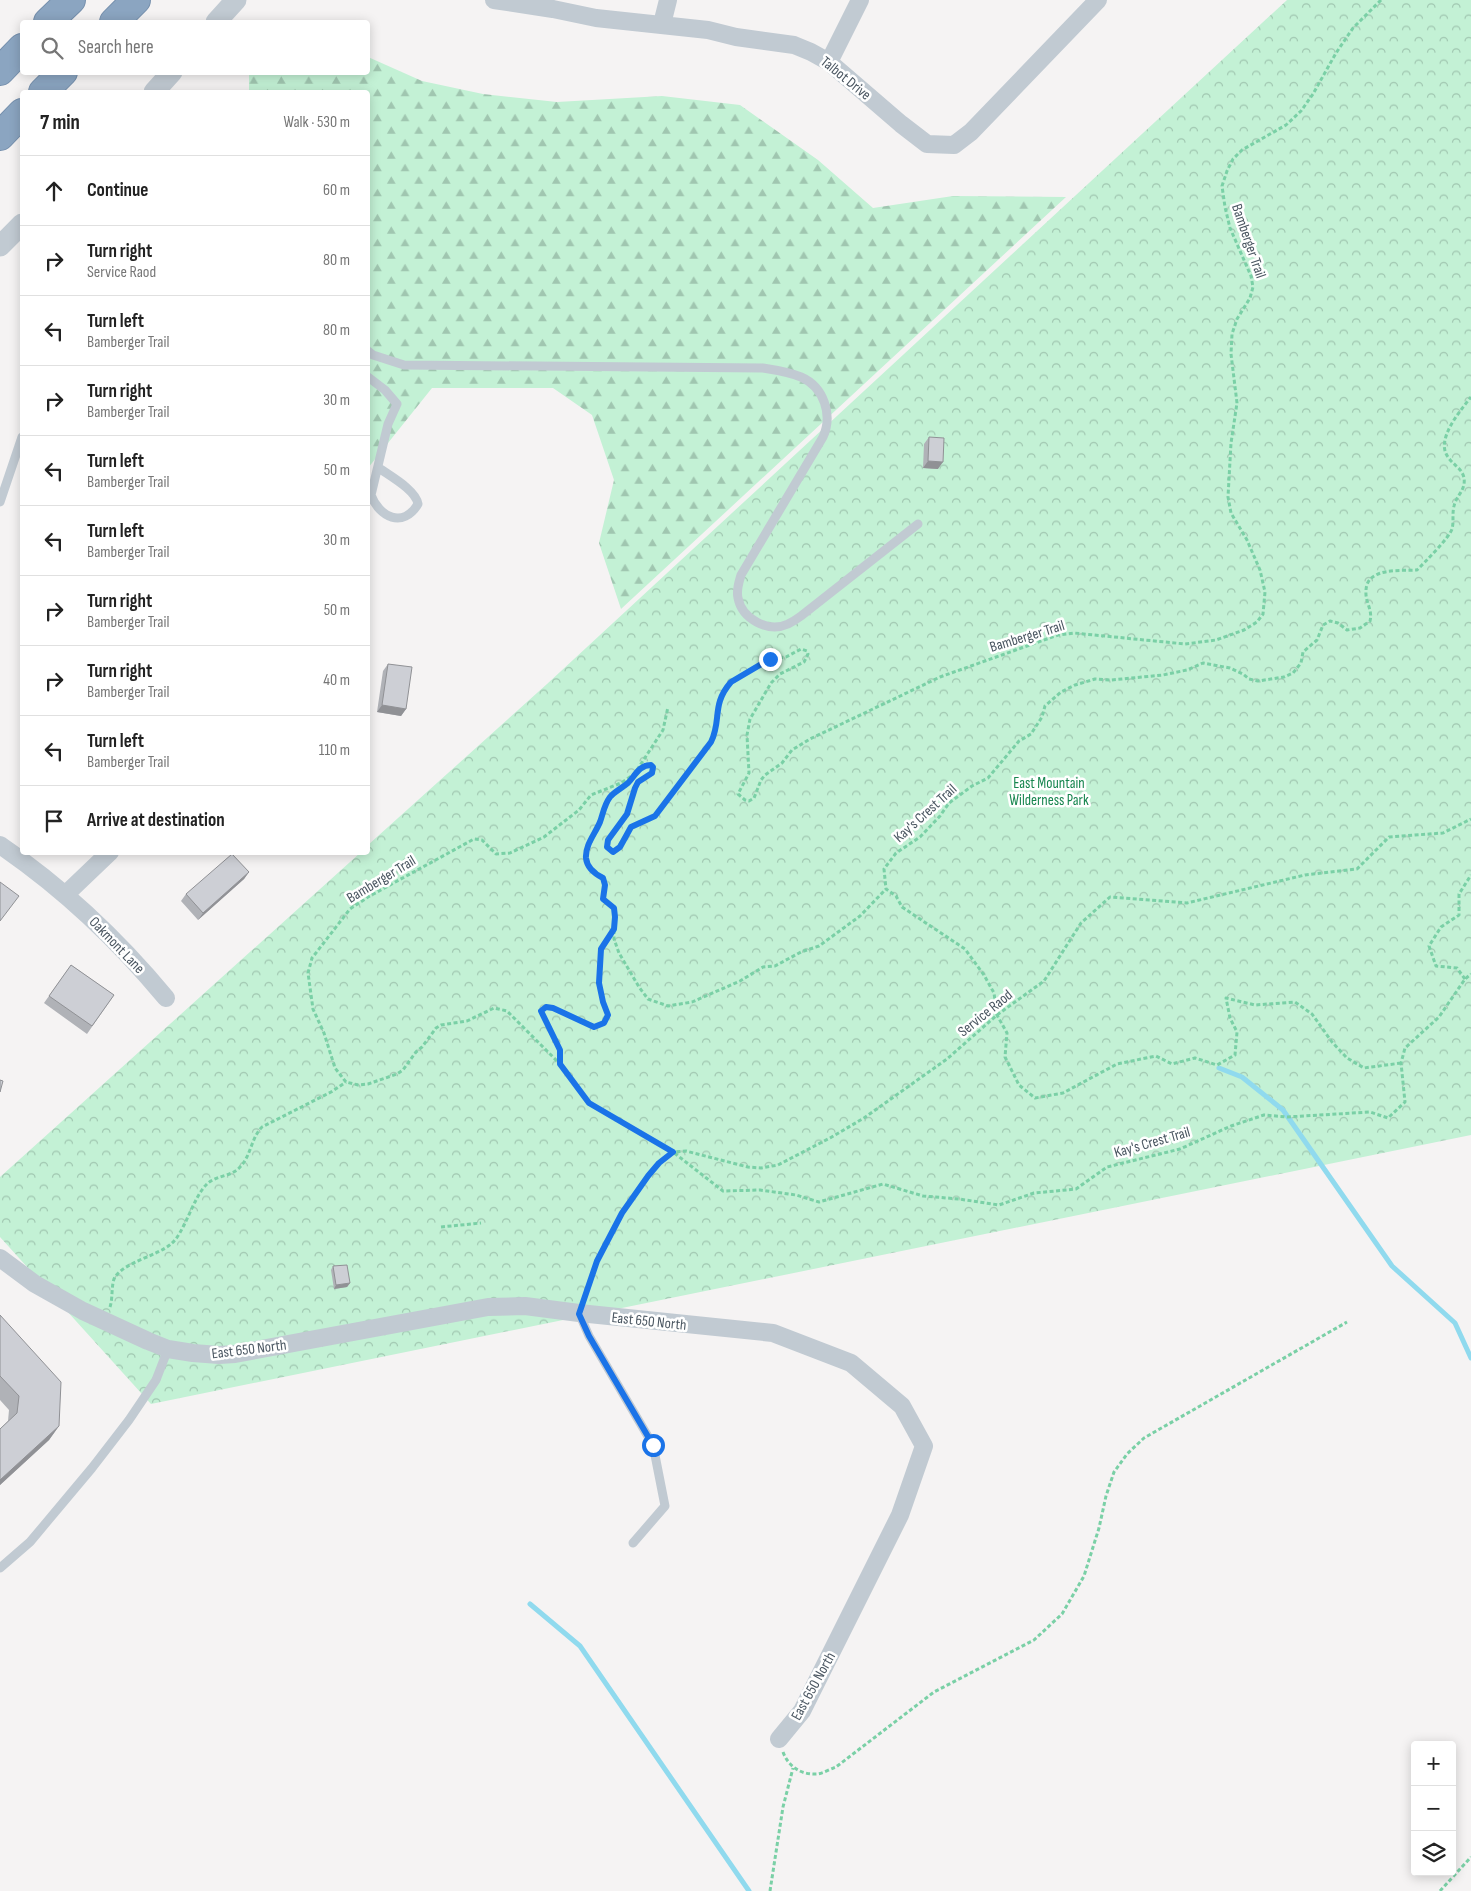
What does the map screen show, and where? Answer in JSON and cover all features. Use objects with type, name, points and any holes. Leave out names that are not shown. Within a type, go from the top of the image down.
[{"type":"highway","points":[[50,20],[71,0]]},
{"type":"highway","points":[[116,20],[136,0]]},
{"type":"highway","points":[[0,71],[20,50]]},
{"type":"highway","points":[[45,90],[60,75]]},
{"type":"highway","points":[[0,136],[20,116]]},
{"type":"street","points":[[218,20],[236,0]]},
{"type":"street","name":"Talbot Drive","points":[[494,0],[554,9],[596,18],[708,30],[736,37],[794,45],[829,62],[927,144],[954,145],[971,132],[1088,3]]},
{"type":"street","points":[[662,24],[668,0]]},
{"type":"street","points":[[829,62],[860,0]]},
{"type":"street","points":[[156,90],[169,75]]},
{"type":"street","points":[[0,246],[20,226]]},
{"type":"street","name":"Oakmont Lane","points":[[0,845],[65,894],[120,946],[166,998]]},
{"type":"street","points":[[65,894],[107,855]]},
{"type":"street","name":"East 650 North","points":[[0,1258],[35,1284],[103,1321],[168,1349],[193,1354],[235,1354],[498,1306],[525,1306],[579,1314],[773,1333],[851,1363],[902,1406],[924,1446],[900,1515],[802,1711],[779,1740]]},
{"type":"lane","points":[[370,353],[404,365],[763,368],[783,371],[810,382],[821,396],[828,413],[828,421],[823,437],[741,575],[738,588],[738,600],[751,619],[761,625],[775,627],[787,625],[801,616],[918,524]]},
{"type":"lane","points":[[370,379],[385,390],[397,404],[388,424],[371,494],[375,504],[392,517],[401,519],[408,516],[418,504],[417,498],[412,492],[378,468]]},
{"type":"lane","points":[[0,502],[20,443]]},
{"type":"lane","points":[[579,1314],[589,1336],[653,1445],[666,1506],[633,1543]]},
{"type":"lane","points":[[0,1568],[30,1542],[110,1444],[156,1380],[168,1349]]},
{"type":"path","name":"Bamberger Trail","points":[[346,1082],[335,1068],[324,1033],[313,1009],[308,973],[312,958],[350,909],[355,904],[474,839],[482,840],[496,854],[502,854],[544,837],[579,810],[591,795],[615,786],[648,765],[651,765],[654,770],[650,775],[638,782],[627,814],[608,840],[607,847],[613,852],[620,847],[631,827],[655,816],[711,742],[714,737],[720,699],[731,682],[766,660],[786,657],[801,649],[807,651],[808,654],[804,662],[780,674],[771,683],[750,719],[747,735],[749,773],[738,794],[749,801],[754,798],[765,775],[782,763],[792,750],[810,739],[940,677],[1058,635],[1074,633],[1185,644],[1216,640],[1244,630],[1257,622],[1263,614],[1265,599],[1260,570],[1247,540],[1231,513],[1228,496],[1231,443],[1237,403],[1231,354],[1232,334],[1237,319],[1250,298],[1253,287],[1251,276],[1230,228],[1222,186],[1233,159],[1242,150],[1286,125],[1301,111],[1353,28],[1381,0]]},
{"type":"path","name":"Kay's Crest Trail","points":[[886,889],[884,869],[896,853],[920,837],[940,816],[949,803],[972,786],[988,778],[1019,741],[1031,734],[1042,717],[1045,706],[1061,692],[1075,685],[1095,679],[1111,680],[1164,675],[1187,670],[1203,663],[1230,668],[1249,679],[1258,681],[1284,677],[1293,672],[1301,663],[1303,652],[1317,640],[1323,625],[1330,621],[1338,623],[1347,630],[1360,628],[1370,621],[1372,614],[1366,590],[1370,579],[1377,573],[1417,570],[1452,531],[1454,505],[1461,494],[1464,480],[1462,472],[1448,457],[1443,448],[1445,436],[1461,409],[1471,397]]},
{"type":"path","name":"Bamberger Trail","points":[[614,929],[614,908],[603,899],[605,885],[603,878],[594,873],[588,865],[586,858],[588,846],[610,796],[629,782],[663,730],[668,707]]},
{"type":"path","name":"Service Raod","points":[[673,1152],[686,1151],[754,1168],[778,1165],[864,1118],[948,1060],[997,1015],[1044,981],[1081,923],[1110,897],[1186,903],[1305,875],[1357,869],[1389,837],[1443,833],[1471,819]]},
{"type":"path","points":[[1465,979],[1457,968],[1436,966],[1429,946],[1441,927],[1459,915],[1459,894],[1471,875]]},
{"type":"path","points":[[614,929],[614,939],[619,953],[639,987],[648,999],[668,1006],[692,1002],[740,981],[763,967],[775,966],[801,952],[819,946],[860,916],[886,889],[896,896],[902,907],[966,948],[994,993],[997,1015],[1007,1033],[1006,1057],[1019,1085],[1035,1098],[1063,1093],[1117,1064],[1156,1056],[1172,1064],[1195,1058],[1217,1065],[1235,1055],[1237,1032],[1230,1018],[1226,998],[1255,1004],[1295,1002],[1312,1014],[1332,1042],[1347,1058],[1364,1068],[1401,1063],[1405,1048],[1439,1017],[1465,979],[1471,974]]},
{"type":"path","points":[[560,1064],[560,1050],[541,1011],[546,1007],[553,1008],[594,1027],[604,1023],[608,1015],[599,983],[601,949],[614,929]]},
{"type":"path","points":[[103,1321],[111,1305],[115,1277],[134,1263],[174,1243],[207,1183],[238,1170],[262,1127],[331,1092],[346,1082],[358,1085],[368,1084],[397,1074],[403,1070],[436,1028],[441,1025],[467,1021],[494,1008],[507,1011],[560,1064],[589,1103],[673,1152],[653,1170],[622,1213],[597,1261],[579,1314]]},
{"type":"path","name":"Kay's Crest Trail","points":[[673,1152],[724,1191],[760,1190],[796,1195],[820,1202],[883,1184],[923,1196],[999,1205],[1034,1193],[1076,1189],[1107,1167],[1180,1149],[1232,1126],[1264,1115],[1287,1117],[1370,1112],[1388,1118],[1405,1102],[1401,1063]]},
{"type":"path","points":[[441,1227],[481,1223]]},
{"type":"path","points":[[770,1891],[783,1807],[793,1768],[802,1772],[817,1774],[836,1767],[934,1692],[1034,1640],[1062,1614],[1084,1576],[1100,1528],[1106,1496],[1114,1472],[1127,1454],[1144,1438],[1347,1322]]},
{"type":"path","points":[[1440,1891],[1471,1857]]},
{"type":"green space","name":"East Mountain Wilderness Park","points":[[1287,0],[1471,0],[1471,1135],[151,1404],[0,1237],[0,1177],[358,855],[370,855],[370,843],[547,684]]},
{"type":"green space","points":[[370,58],[422,81],[483,94],[557,102],[662,96],[740,105],[818,160],[873,208],[953,196],[1066,197],[621,609],[599,543],[614,480],[592,415],[553,388],[432,388],[370,466],[370,90],[249,90],[249,75],[370,75]]},
{"type":"building","points":[[929,437],[944,438],[943,462],[928,461]]},
{"type":"building","points":[[388,664],[412,667],[406,709],[382,705]]},
{"type":"building","points":[[231,855],[249,872],[203,913],[186,894]]},
{"type":"building","points":[[0,882],[19,896],[0,921]]},
{"type":"building","points":[[71,965],[114,995],[92,1026],[49,996]]},
{"type":"building","points":[[0,1080],[3,1081],[0,1092]]},
{"type":"building","points":[[347,1265],[350,1283],[336,1285],[333,1266]]},
{"type":"building","points":[[0,1315],[61,1382],[59,1426],[0,1480],[0,1429],[17,1413],[19,1396],[0,1376]]},
{"type":"waterway","points":[[1219,1068],[1242,1077],[1283,1110],[1392,1266],[1455,1323],[1471,1358]]},
{"type":"waterway","points":[[530,1604],[580,1646],[749,1891]]},
{"type":"route","points":[[653,1445],[589,1336],[579,1314],[597,1261],[622,1213],[648,1176],[659,1163],[673,1152],[589,1103],[560,1064],[560,1050],[541,1011],[546,1007],[553,1008],[594,1027],[604,1023],[608,1015],[599,983],[601,949],[614,929],[614,908],[603,899],[605,885],[603,878],[594,873],[588,865],[586,858],[588,846],[610,796],[629,782],[634,774],[648,765],[653,767],[652,773],[638,782],[627,814],[608,840],[607,847],[613,852],[620,847],[631,827],[655,816],[711,742],[714,737],[720,699],[731,682],[770,659]]}]
